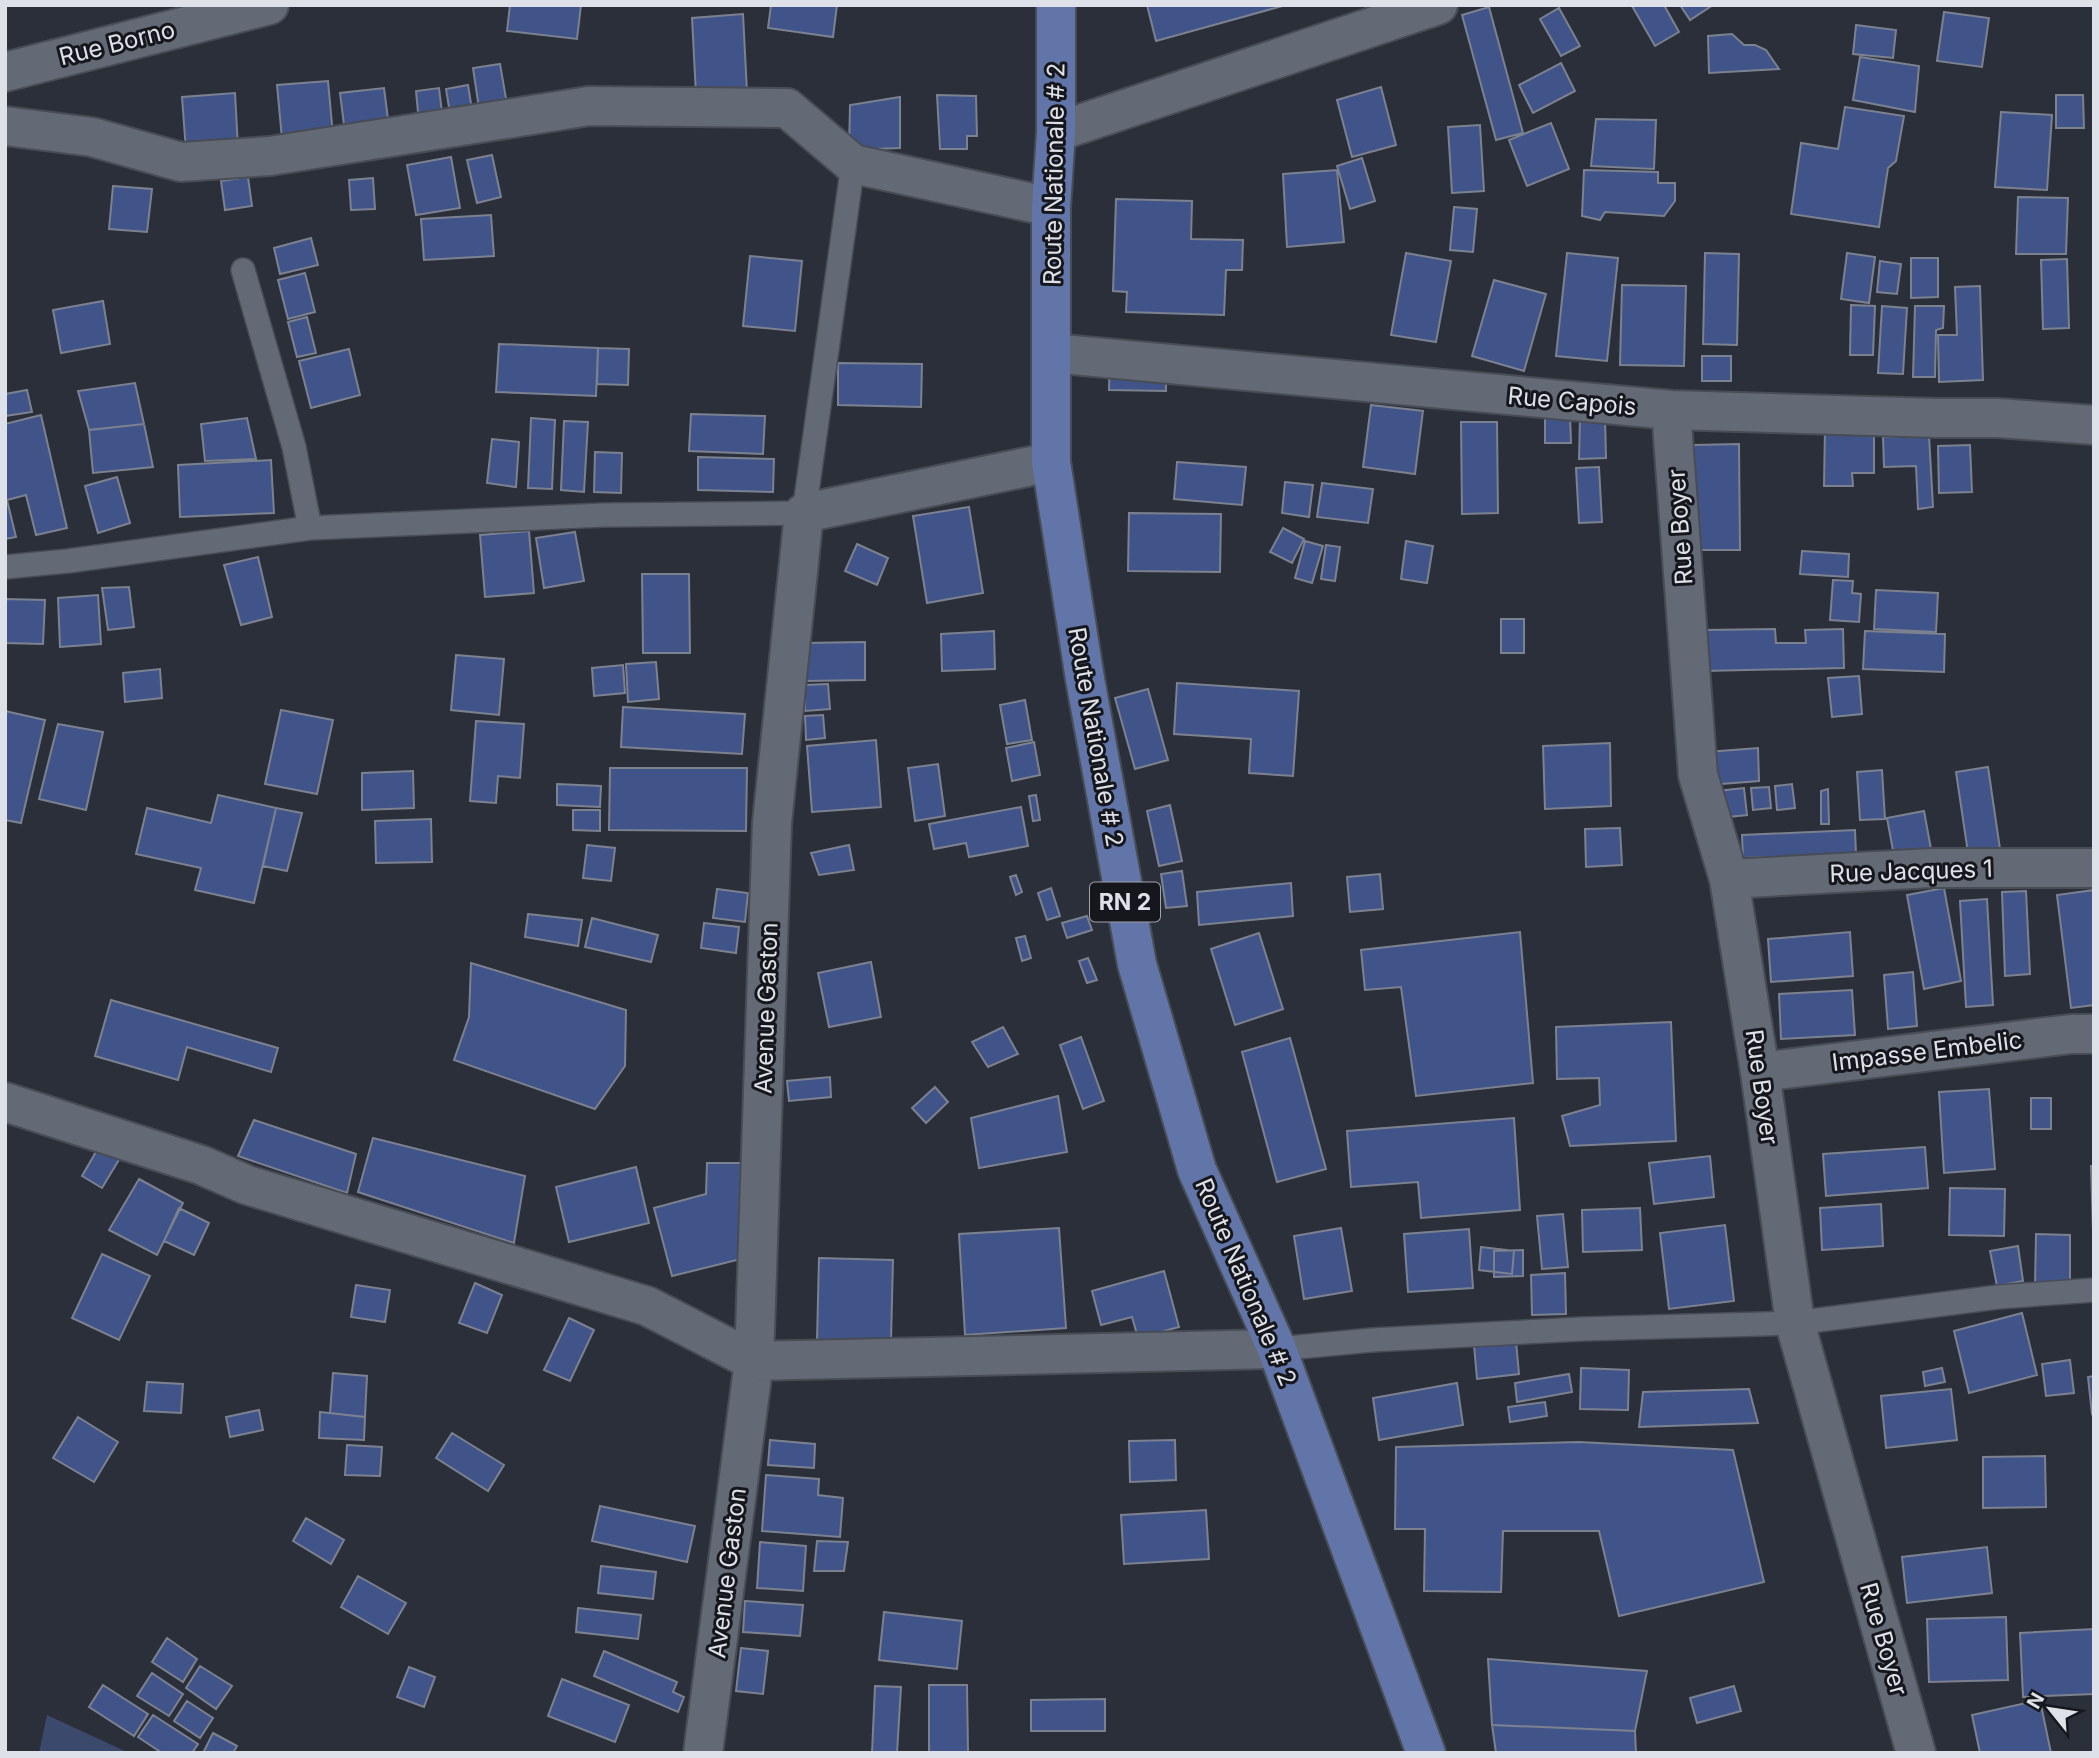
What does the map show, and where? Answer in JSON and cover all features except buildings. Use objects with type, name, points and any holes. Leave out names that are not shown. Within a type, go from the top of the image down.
[{"type":"main road","name":"Route Nationale # 2","points":[[1056,5],[1056,132],[1051,207],[1051,462],[1085,679],[1136,964],[1197,1170],[1277,1349],[1426,1753]]},
{"type":"street","name":"Rue Borno","points":[[5,72],[164,18],[269,5]]},
{"type":"street","points":[[1056,132],[1438,5]]},
{"type":"street","points":[[5,126],[92,137],[181,162],[270,156],[589,106],[788,108],[853,164],[1051,207]]},
{"type":"street","name":"Rue Capois","points":[[1051,353],[1671,410],[1998,418],[2094,425]]},
{"type":"street","name":"Rue Boyer","points":[[1671,410],[1698,775],[1729,879],[1760,1072],[1795,1323],[1916,1753]]},
{"type":"street","points":[[804,513],[1051,462]]},
{"type":"street","name":"Avenue Gaston","points":[[703,1753],[754,1361],[772,823],[804,513]]},
{"type":"street","name":"Rue Jacques 1","points":[[1729,879],[1931,868],[2094,868]]},
{"type":"street","name":"Impasse Embelic","points":[[1760,1072],[2071,1034],[2094,1034]]},
{"type":"street","points":[[5,1102],[201,1165],[260,1189],[647,1306],[754,1361],[1277,1349]]},
{"type":"lane","points":[[5,567],[310,528],[604,515],[804,513],[853,164]]},
{"type":"lane","points":[[243,270],[294,447],[310,528]]},
{"type":"lane","points":[[1277,1349],[1373,1340],[1583,1329],[1795,1323],[1998,1297],[2094,1290]]},
{"type":"shaded area","points":[[47,1715],[129,1753],[39,1753]]}]
